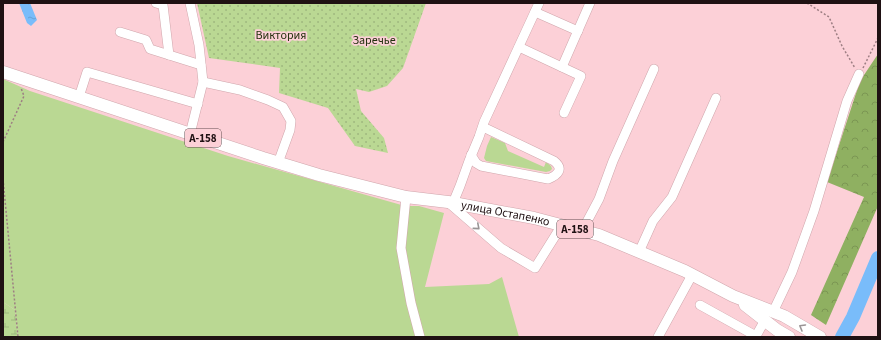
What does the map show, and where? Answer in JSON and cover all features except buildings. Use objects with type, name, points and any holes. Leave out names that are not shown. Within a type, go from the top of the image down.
[{"type":"main road","name":"А-158","points":[[3,72],[278,163],[406,197]]},
{"type":"main road","name":"улица Остапенко","points":[[406,197],[450,202],[534,218],[599,235],[692,275],[820,337]]},
{"type":"main road","name":"улица Остапенко","points":[[774,316],[777,330],[789,337]]},
{"type":"lane","points":[[156,3],[163,5],[169,55]]},
{"type":"lane","points":[[190,3],[199,45],[203,82],[190,134]]},
{"type":"lane","points":[[539,3],[482,127],[460,186],[450,202],[500,248],[535,268],[562,225]]},
{"type":"lane","points":[[562,67],[590,3]]},
{"type":"lane","points":[[535,12],[578,32]]},
{"type":"lane","points":[[120,32],[146,40],[150,49],[201,65]]},
{"type":"lane","points":[[519,47],[582,76],[564,113]]},
{"type":"lane","points":[[582,231],[599,199],[613,161],[654,69]]},
{"type":"lane","points":[[79,98],[86,72],[198,104]]},
{"type":"lane","points":[[700,305],[756,336],[774,316],[814,211],[847,101],[859,74]]},
{"type":"lane","points":[[203,82],[240,90],[283,107],[291,121],[290,130],[278,163]]},
{"type":"lane","points":[[639,252],[653,221],[672,197],[716,98]]},
{"type":"lane","points":[[471,155],[476,163],[481,166],[548,179],[556,175],[559,169],[558,164],[554,160],[482,127]]},
{"type":"lane","points":[[406,197],[401,248],[411,303],[420,337]]},
{"type":"lane","points":[[658,337],[692,275]]},
{"type":"path","points":[[808,3],[829,17],[842,46],[859,74]]},
{"type":"path","points":[[859,74],[878,38]]},
{"type":"path","points":[[3,142],[24,96],[20,83],[22,78]]},
{"type":"path","points":[[3,179],[18,337]]},
{"type":"green space","name":"Виктория","points":[[197,3],[426,3],[403,68],[387,86],[369,92],[356,89],[361,111],[384,138],[388,153],[355,146],[328,108],[279,93],[280,68],[209,58]]},
{"type":"green space","points":[[878,54],[878,206],[826,325],[811,315],[864,197],[827,182],[860,81]]},
{"type":"green space","points":[[3,79],[30,91],[228,156],[405,206],[419,206],[444,213],[425,287],[489,284],[502,277],[519,337],[18,337],[15,310],[3,302]]},
{"type":"green space","points":[[491,137],[505,143],[508,151],[544,167],[546,162],[552,169],[546,172],[486,161],[484,158]]},
{"type":"green space","points":[[3,302],[15,310],[18,337],[3,337]]},
{"type":"water","points":[[19,3],[30,3],[37,20],[31,26],[27,23]]},
{"type":"waterway","points":[[842,337],[853,317],[878,258]]},
{"type":"park label","name":"Заречье","points":[[374,40]]}]
